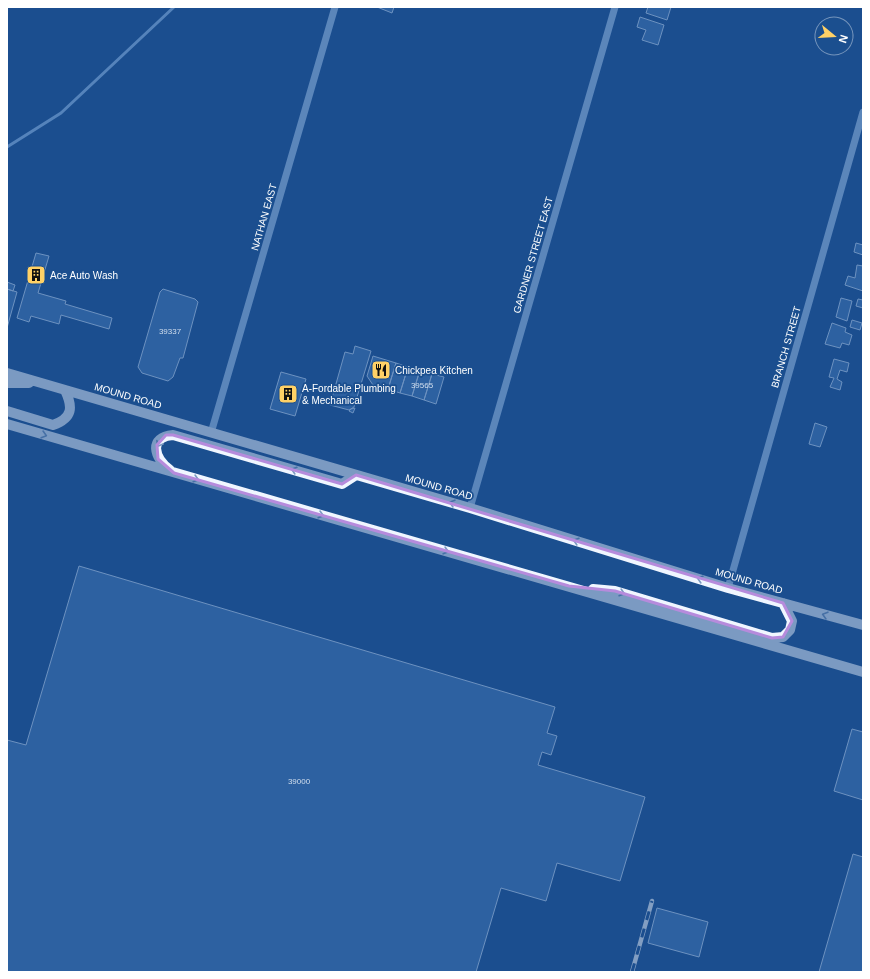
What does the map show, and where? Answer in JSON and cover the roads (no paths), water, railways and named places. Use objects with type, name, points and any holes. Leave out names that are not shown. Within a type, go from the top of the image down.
[{"type":"main road","name":"MOUND ROAD","points":[[7,373],[470,508],[728,588],[863,625]]},
{"type":"main road","points":[[7,383],[41,383]]},
{"type":"main road","points":[[7,411],[53,425],[69,415],[71,407],[65,390]]},
{"type":"main road","points":[[7,424],[863,672]]},
{"type":"main road","points":[[174,473],[161,464],[155,452],[157,445],[166,435],[185,437],[342,484],[356,475]]},
{"type":"main road","points":[[569,586],[615,591],[772,638],[783,637],[790,630],[792,621],[783,603]]},
{"type":"street","name":"NATHAN EAST","points":[[211,433],[335,7]]},
{"type":"street","name":"GARDNER STREET EAST","points":[[470,508],[615,7]]},
{"type":"street","name":"BRANCH STREET","points":[[728,588],[863,112]]},
{"type":"waterway","points":[[7,147],[61,113],[174,7]]},
{"type":"railway","points":[[632,972],[652,901]]},
{"type":"place","name":"Ace Auto Wash","points":[[36,275]]},
{"type":"place","name":"Chickpea Kitchen","points":[[381,370]]},
{"type":"place","name":"A-Fordable Plumbing & Mechanical","points":[[288,394]]}]
